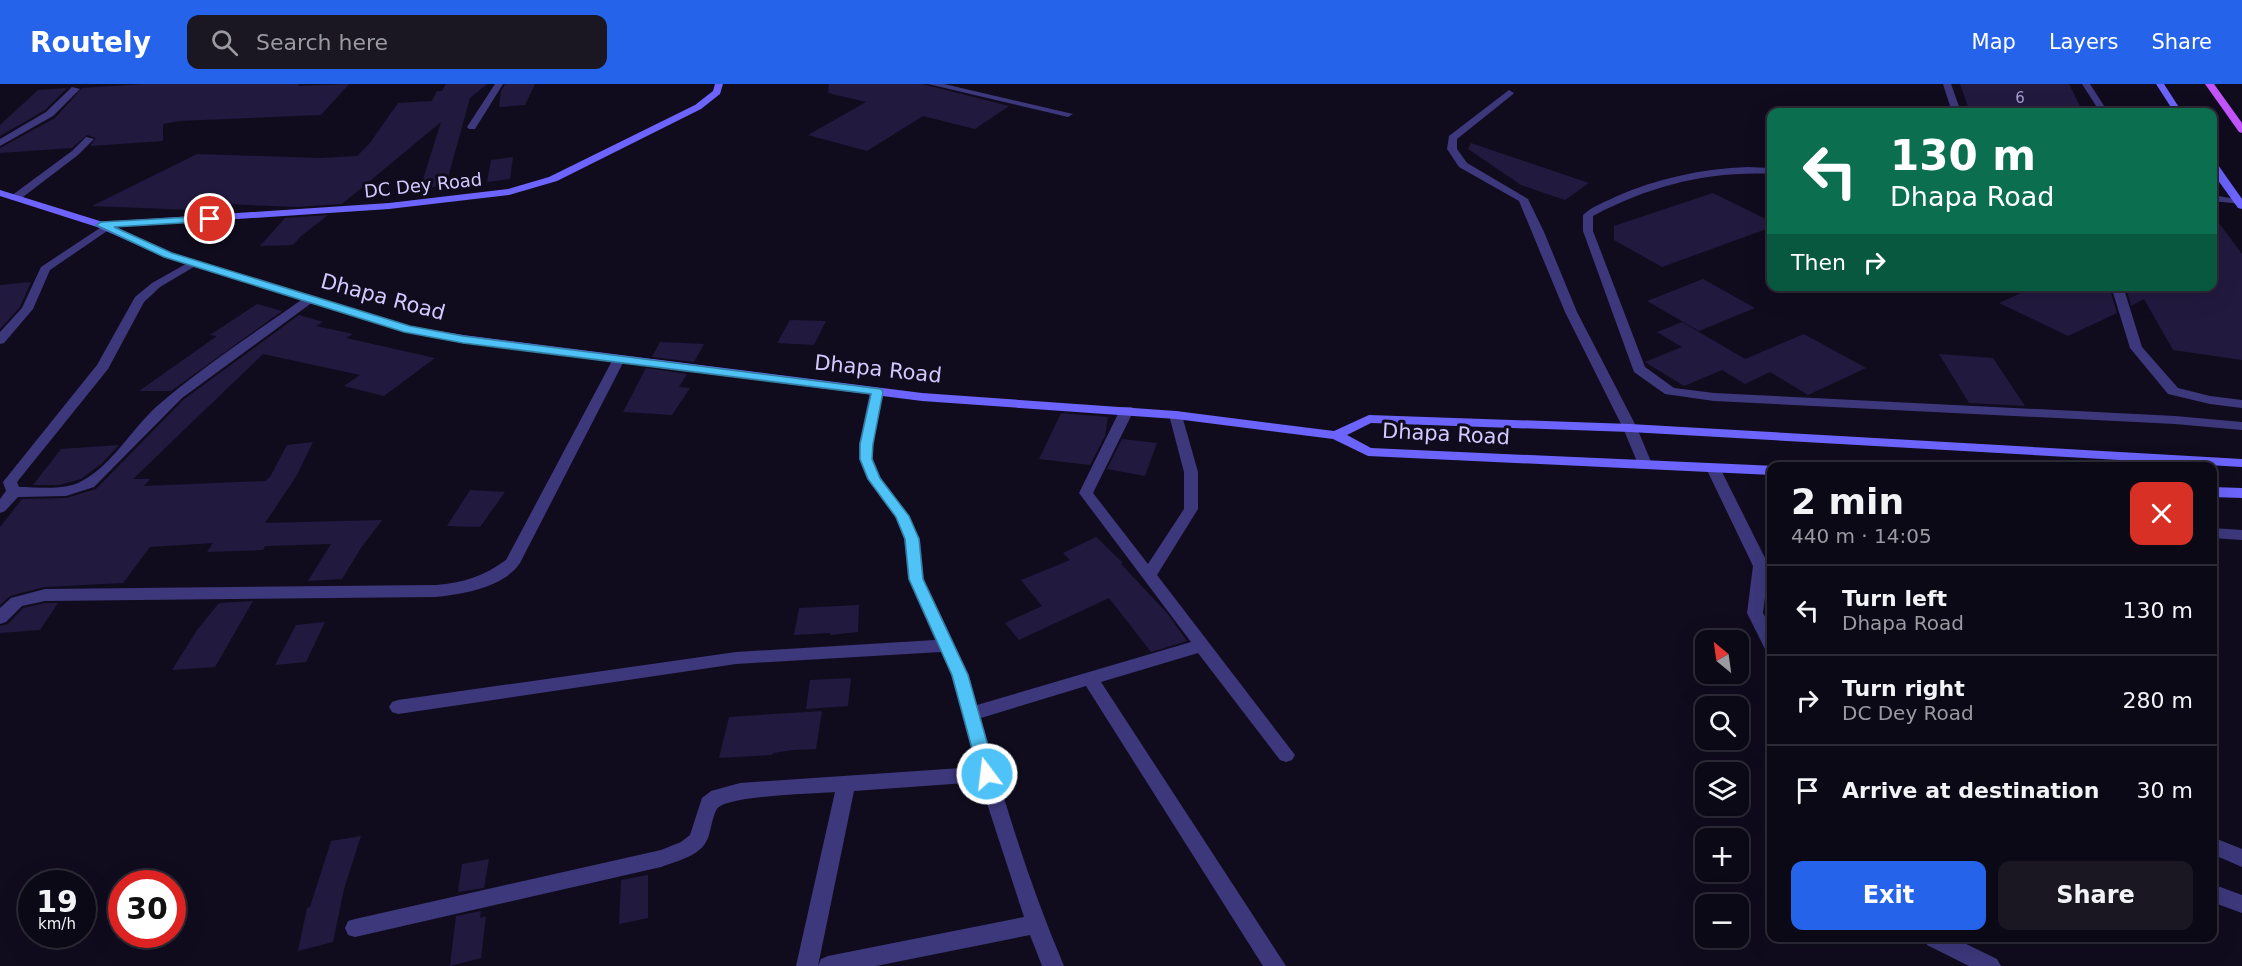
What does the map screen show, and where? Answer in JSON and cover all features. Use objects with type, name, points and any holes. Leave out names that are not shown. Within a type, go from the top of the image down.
[{"type":"main road","points":[[2209,84],[2242,130]]},
{"type":"street","points":[[472,127],[499,84]]},
{"type":"street","name":"DC Dey Road","points":[[104,226],[389,206],[509,192],[553,179],[698,107],[717,92],[719,84]]},
{"type":"street","points":[[932,84],[1068,114]]},
{"type":"street","points":[[1947,84],[1956,108]]},
{"type":"street","points":[[2086,84],[2101,108]]},
{"type":"street","points":[[2160,84],[2175,108]]},
{"type":"street","points":[[0,143],[48,118],[75,89]]},
{"type":"street","points":[[1509,93],[1452,138],[1452,149],[1463,165],[1523,199],[1539,232],[1571,312],[1630,428],[1645,464]]},
{"type":"street","points":[[15,198],[75,153],[89,139]]},
{"type":"street","points":[[1767,171],[1706,172],[1667,180],[1616,199],[1588,214],[1588,231],[1639,369],[1670,391],[1714,397],[2175,420],[2242,426]]},
{"type":"street","points":[[2217,171],[2240,204]]},
{"type":"street","name":"Dhapa Road","points":[[0,193],[104,226],[168,255],[193,263],[408,329],[463,339],[877,392],[1176,415],[1336,435],[1368,452],[1767,470]]},
{"type":"street","points":[[2217,199],[2240,204]]},
{"type":"street","points":[[0,340],[27,309],[45,269],[104,226]]},
{"type":"street","points":[[14,492],[10,482],[103,366],[139,300],[156,285],[193,263]]},
{"type":"street","points":[[2119,291],[2136,348],[2174,391],[2210,400],[2242,404]]},
{"type":"street","points":[[0,508],[14,492],[60,491],[84,487],[100,474],[148,422],[180,394],[312,299]]},
{"type":"street","points":[[0,598],[17,602],[45,595],[436,591],[467,588],[494,578],[512,563],[619,359]]},
{"type":"street","points":[[877,392],[866,444],[866,459],[874,479],[902,516],[912,539],[916,579],[960,675],[987,774],[1036,924],[1053,966]]},
{"type":"street","points":[[1127,410],[1086,493],[1286,755]]},
{"type":"street","points":[[1149,575],[1191,509],[1191,472],[1176,415]]},
{"type":"street","points":[[1336,435],[1369,419],[1630,428],[2242,463]]},
{"type":"street","points":[[1713,468],[1761,566],[1755,613],[1767,637]]},
{"type":"street","points":[[2217,492],[2242,494]]},
{"type":"street","points":[[2217,533],[2242,535]]},
{"type":"street","points":[[0,618],[17,602]]},
{"type":"street","points":[[398,707],[736,658],[947,645]]},
{"type":"street","points":[[971,714],[1203,645]]},
{"type":"street","points":[[1090,679],[1275,966]]},
{"type":"street","points":[[355,928],[661,858],[688,848],[698,840],[709,804],[740,791],[987,774]]},
{"type":"street","points":[[807,966],[846,784]]},
{"type":"street","points":[[2217,847],[2242,858]]},
{"type":"street","points":[[2217,895],[2242,904]]},
{"type":"street","points":[[828,966],[1036,924]]},
{"type":"street","points":[[1942,942],[1990,966]]},
{"type":"building","points":[[144,84],[300,84],[298,86],[349,84],[321,115],[179,121],[163,124],[163,141],[90,146],[96,138],[87,135],[72,148],[0,153],[0,148],[55,118],[82,88]]},
{"type":"building","points":[[446,84],[487,84],[470,98],[446,185],[420,189],[441,122],[342,204],[295,207],[229,204],[224,207],[197,206],[193,210],[92,206],[197,154],[320,158],[357,156],[370,143],[398,103],[432,101],[437,91],[442,91]]},
{"type":"building","points":[[505,84],[535,84],[525,105],[499,107],[501,91]]},
{"type":"building","points":[[829,84],[922,84],[1009,106],[975,129],[923,116],[867,151],[808,135],[866,102],[828,93]]},
{"type":"building","points":[[1960,84],[2069,84],[2081,108],[1969,108]]},
{"type":"building","points":[[67,88],[45,110],[0,136],[0,125],[38,90]]},
{"type":"building","points":[[1471,143],[1589,183],[1565,200],[1521,185],[1468,149]]},
{"type":"building","points":[[513,157],[510,179],[487,182],[491,160]]},
{"type":"building","points":[[1713,193],[1767,220],[1767,229],[1662,267],[1614,240],[1614,226]]},
{"type":"building","points":[[328,215],[293,245],[260,246],[285,218]]},
{"type":"building","points":[[2217,221],[2242,254],[2242,360],[2173,350],[2144,299],[2131,306],[2127,291],[2217,291]]},
{"type":"building","points":[[1703,279],[1755,308],[1699,331],[1647,301]]},
{"type":"building","points":[[31,282],[20,307],[0,329],[0,285]]},
{"type":"building","points":[[2025,291],[2110,291],[2117,313],[2068,336],[1999,303]]},
{"type":"building","points":[[257,304],[282,311],[171,391],[139,391],[217,336],[210,335]]},
{"type":"building","points":[[299,315],[323,322],[316,326],[353,334],[346,338],[435,358],[384,396],[344,386],[360,375],[263,354],[133,479],[150,479],[144,486],[265,481],[270,477],[287,445],[313,442],[297,475],[265,523],[382,520],[342,579],[308,581],[331,544],[265,546],[263,550],[207,552],[213,543],[150,547],[123,583],[44,587],[10,596],[0,605],[0,527],[22,499],[66,498],[96,489],[183,400]]},
{"type":"building","points":[[790,320],[826,321],[814,345],[777,343]]},
{"type":"building","points":[[1682,322],[1745,359],[1804,334],[1866,368],[1808,395],[1770,372],[1745,384],[1722,370],[1684,386],[1645,362],[1682,347],[1657,332]]},
{"type":"building","points":[[660,342],[704,344],[694,362],[652,357]]},
{"type":"building","points":[[1939,354],[1993,358],[2025,406],[1969,403]]},
{"type":"building","points":[[646,368],[687,374],[679,387],[690,388],[672,415],[623,412]]},
{"type":"building","points":[[1061,413],[1108,417],[1105,436],[1090,465],[1039,459]]},
{"type":"building","points":[[1122,439],[1157,443],[1145,476],[1107,469]]},
{"type":"building","points":[[119,445],[101,464],[81,479],[59,485],[33,485],[61,449]]},
{"type":"building","points":[[470,490],[505,492],[480,527],[447,526]]},
{"type":"building","points":[[1096,537],[1123,563],[1121,564],[1167,613],[1187,641],[1151,652],[1109,598],[1019,640],[1005,623],[1042,606],[1021,580],[1070,560],[1063,553]]},
{"type":"building","points":[[253,601],[215,667],[172,670],[197,630],[219,603]]},
{"type":"building","points":[[45,603],[58,603],[40,630],[0,633],[0,626],[8,624],[23,608]]},
{"type":"building","points":[[859,605],[858,632],[794,635],[799,608]]},
{"type":"building","points":[[325,622],[306,662],[275,665],[296,625]]},
{"type":"building","points":[[851,678],[848,706],[806,709],[810,680]]},
{"type":"building","points":[[822,711],[816,749],[793,750],[772,755],[719,758],[729,717]]},
{"type":"building","points":[[361,836],[344,889],[333,942],[298,951],[307,908],[310,907],[331,841]]},
{"type":"building","points":[[489,859],[484,888],[458,892],[462,864]]},
{"type":"building","points":[[648,875],[648,918],[619,924],[621,880]]},
{"type":"building","points":[[481,911],[480,918],[486,916],[481,958],[450,966],[456,916]]},
{"type":"route","points":[[210,219],[101,225],[168,255],[408,329],[463,339],[877,392],[866,444],[866,459],[874,479],[902,516],[912,539],[916,579],[960,675],[987,774]]}]
